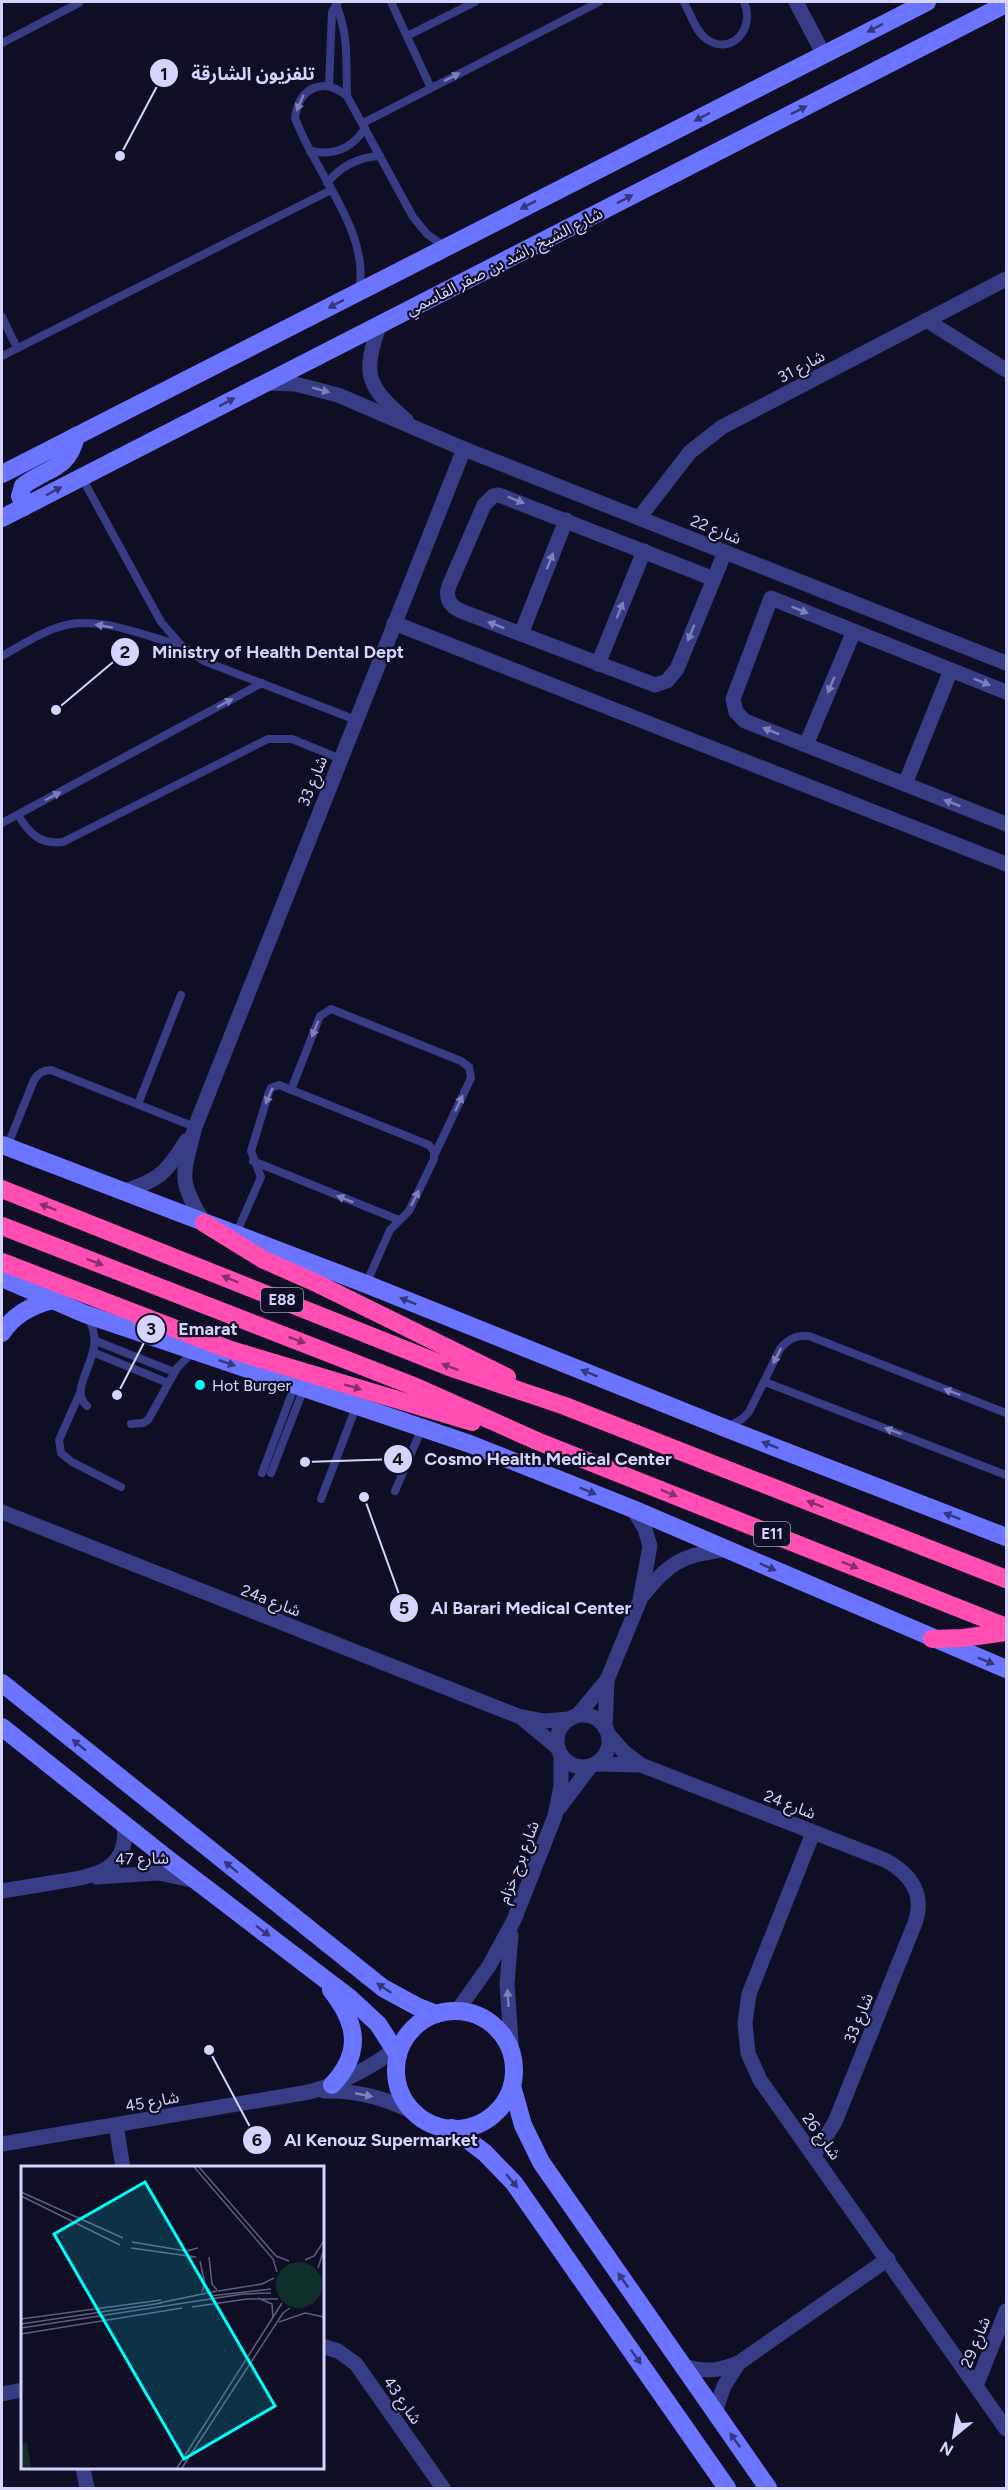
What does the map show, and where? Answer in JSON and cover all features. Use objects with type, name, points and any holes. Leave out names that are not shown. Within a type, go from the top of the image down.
[{"type":"highway","name":"E88","points":[[2,1189],[449,1367],[565,1406]]},
{"type":"highway","points":[[204,1223],[264,1260],[314,1282],[565,1406],[1006,1579]]},
{"type":"highway","name":"E88","points":[[2,1226],[416,1387],[537,1441]]},
{"type":"highway","points":[[2,1262],[228,1348],[537,1441]]},
{"type":"highway","name":"E11","points":[[537,1441],[1006,1627]]},
{"type":"highway","points":[[932,1639],[963,1638],[1006,1632]]},
{"type":"street","points":[[796,2],[824,55]]},
{"type":"street","points":[[2,474],[927,2]]},
{"type":"street","name":"شارع الشيخ راشد بن صقر القاسمي","points":[[2,518],[1006,4]]},
{"type":"street","name":"شارع 31","points":[[639,518],[676,467],[705,438],[1006,279]]},
{"type":"street","points":[[926,320],[1006,370]]},
{"type":"street","name":"شارع 22","points":[[380,324],[369,362],[373,384],[386,403],[413,426]]},
{"type":"street","name":"شارع 22","points":[[264,382],[295,384],[324,390],[464,449],[1006,663]]},
{"type":"street","points":[[24,507],[20,496],[23,486],[67,460],[72,453],[76,436]]},
{"type":"street","name":"شارع 33","points":[[204,1223],[185,1187],[184,1169],[195,1127],[464,449]]},
{"type":"street","points":[[714,579],[505,496],[493,496],[484,505],[449,586],[447,597],[454,608],[649,684],[667,681],[677,669],[714,579],[725,552]]},
{"type":"street","points":[[521,634],[566,520]]},
{"type":"street","points":[[598,664],[644,551]]},
{"type":"street","points":[[780,574],[734,693],[733,706],[740,718],[905,784],[1006,821]]},
{"type":"street","points":[[771,598],[1006,692]]},
{"type":"street","points":[[394,623],[1006,864]]},
{"type":"street","points":[[806,745],[854,631]]},
{"type":"street","points":[[905,784],[951,670]]},
{"type":"street","name":"شارع 33","points":[[122,1192],[144,1185],[170,1167],[195,1127]]},
{"type":"street","points":[[4,1146],[366,1284],[724,1428],[1006,1537]]},
{"type":"street","points":[[2,1278],[85,1314],[423,1427],[633,1509],[1006,1669]]},
{"type":"street","points":[[2,1333],[16,1316],[27,1309],[53,1300]]},
{"type":"street","points":[[607,1680],[608,1751],[593,1765],[573,1765],[560,1751],[559,1731],[607,1680],[640,1600],[650,1546],[645,1529],[633,1509]]},
{"type":"street","name":"24a شارع","points":[[4,1515],[518,1716],[544,1721],[573,1717]]},
{"type":"street","points":[[640,1600],[660,1574],[679,1560],[728,1549]]},
{"type":"street","points":[[2,1683],[375,1982],[400,1998],[436,2014]]},
{"type":"street","name":"24a شارع","points":[[518,1716],[560,1751]]},
{"type":"street","points":[[573,1717],[593,1717],[607,1732]]},
{"type":"street","points":[[2,1727],[366,2011],[398,2050]]},
{"type":"street","name":"شارع 24","points":[[607,1732],[624,1752],[641,1765],[885,1860],[898,1867],[917,1888]]},
{"type":"street","name":"شارع برج خزام","points":[[457,2011],[489,1966],[514,1920],[555,1816],[561,1786],[560,1751]]},
{"type":"street","name":"شارع 24","points":[[593,1765],[619,1763],[641,1765]]},
{"type":"street","name":"شارع برج خزام","points":[[555,1816],[593,1765]]},
{"type":"street","name":"شارع 47","points":[[85,1877],[101,1872],[116,1861],[124,1843],[124,1824]]},
{"type":"street","name":"شارع 26","points":[[813,1833],[749,1994],[745,2023],[748,2053],[760,2080],[1006,2429]]},
{"type":"street","name":"شارع 47","points":[[2,1892],[85,1877],[158,1873],[198,1882]]},
{"type":"street","name":"شارع 33","points":[[814,2155],[835,2122],[915,1923],[919,1912],[917,1888]]},
{"type":"street","name":"شارع برج خزام","points":[[512,2056],[507,1984],[508,1952],[514,1920]]},
{"type":"street","points":[[319,1974],[342,2004],[352,2027],[352,2053],[341,2076],[332,2085]]},
{"type":"street","points":[[457,2011],[482,2017],[492,2024],[508,2044],[514,2076],[505,2100],[495,2113],[482,2122],[468,2127],[452,2128],[432,2124],[415,2113],[404,2099],[398,2082],[398,2050],[416,2025],[436,2014],[457,2011]]},
{"type":"street","name":"شارع 45","points":[[2,2144],[309,2092],[332,2085],[398,2050]]},
{"type":"street","points":[[512,2086],[523,2125],[541,2162],[768,2488]]},
{"type":"street","name":"شارع 45","points":[[309,2092],[364,2094],[382,2098],[415,2113]]},
{"type":"street","points":[[116,2125],[123,2166]]},
{"type":"street","points":[[452,2128],[485,2153],[514,2183],[727,2488]]},
{"type":"street","points":[[682,2365],[696,2370],[712,2371],[740,2362],[888,2259]]},
{"type":"street","name":"شارع 29","points":[[976,2386],[1006,2311]]},
{"type":"street","name":"شارع 43","points":[[324,2347],[338,2351],[356,2364],[443,2488]]},
{"type":"street","points":[[715,2412],[724,2386],[740,2362]]},
{"type":"street","points":[[2,2394],[21,2390]]},
{"type":"street","points":[[83,2469],[87,2488]]},
{"type":"lane","points":[[391,2],[430,88]]},
{"type":"lane","points":[[407,36],[475,2]]},
{"type":"lane","points":[[310,151],[331,153],[342,150],[359,137],[364,126],[430,88],[598,2]]},
{"type":"lane","points":[[684,2],[700,33],[706,39],[721,44],[736,39],[747,27],[748,12],[744,2]]},
{"type":"lane","points":[[2,43],[79,3]]},
{"type":"lane","points":[[329,86],[333,12],[339,3]]},
{"type":"lane","points":[[339,3],[346,39],[347,96]]},
{"type":"lane","points":[[358,293],[362,269],[358,244],[295,118],[297,105],[304,94],[315,87],[329,86],[339,89],[347,96],[419,226],[445,246]]},
{"type":"lane","points":[[2,356],[329,187],[334,175],[350,163],[380,156]]},
{"type":"lane","points":[[2,317],[17,348]]},
{"type":"lane","points":[[81,477],[161,622],[181,645],[204,661],[356,720]]},
{"type":"lane","points":[[2,656],[55,628],[84,623],[99,624],[181,645]]},
{"type":"lane","points":[[2,823],[262,683]]},
{"type":"lane","points":[[18,815],[27,830],[35,837],[49,843],[63,842],[268,739],[284,737],[292,739],[340,759]]},
{"type":"lane","points":[[138,1104],[181,995]]},
{"type":"lane","points":[[291,1090],[320,1016],[331,1009],[460,1061],[469,1067],[471,1078],[413,1203],[390,1230],[366,1284]]},
{"type":"lane","points":[[4,1146],[34,1080],[40,1072],[46,1070],[195,1127]]},
{"type":"lane","points":[[236,1234],[260,1184],[259,1172],[253,1161],[252,1145],[271,1088],[279,1085],[429,1145],[434,1156]]},
{"type":"lane","points":[[253,1161],[399,1220]]},
{"type":"lane","points":[[85,1314],[91,1322],[96,1341],[94,1353],[60,1440],[61,1454],[121,1487]]},
{"type":"lane","points":[[724,1428],[742,1419],[749,1412],[785,1342],[800,1335],[809,1336],[1006,1413]]},
{"type":"lane","points":[[96,1341],[174,1372]]},
{"type":"lane","points":[[131,1424],[143,1424],[148,1420],[174,1372],[194,1352]]},
{"type":"lane","points":[[94,1353],[168,1383]]},
{"type":"lane","points":[[765,1382],[1006,1474]]},
{"type":"lane","points":[[262,1473],[299,1386]]},
{"type":"lane","points":[[271,1473],[299,1386]]},
{"type":"lane","points":[[79,1395],[87,1406]]},
{"type":"lane","points":[[321,1499],[357,1405]]},
{"type":"lane","points":[[395,1491],[423,1427]]},
{"type":"place","name":"تلفزيون الشارقة","points":[[120,156]]},
{"type":"place","name":"Ministry of Health Dental Dept","points":[[56,710]]},
{"type":"place","name":"Hot Burger","points":[[200,1385]]},
{"type":"place","name":"Emarat","points":[[117,1395]]},
{"type":"place","name":"Cosmo Health Medical Center","points":[[305,1462]]},
{"type":"place","name":"Al Barari Medical Center","points":[[364,1497]]},
{"type":"place","name":"Al Kenouz Supermarket","points":[[209,2050]]}]
